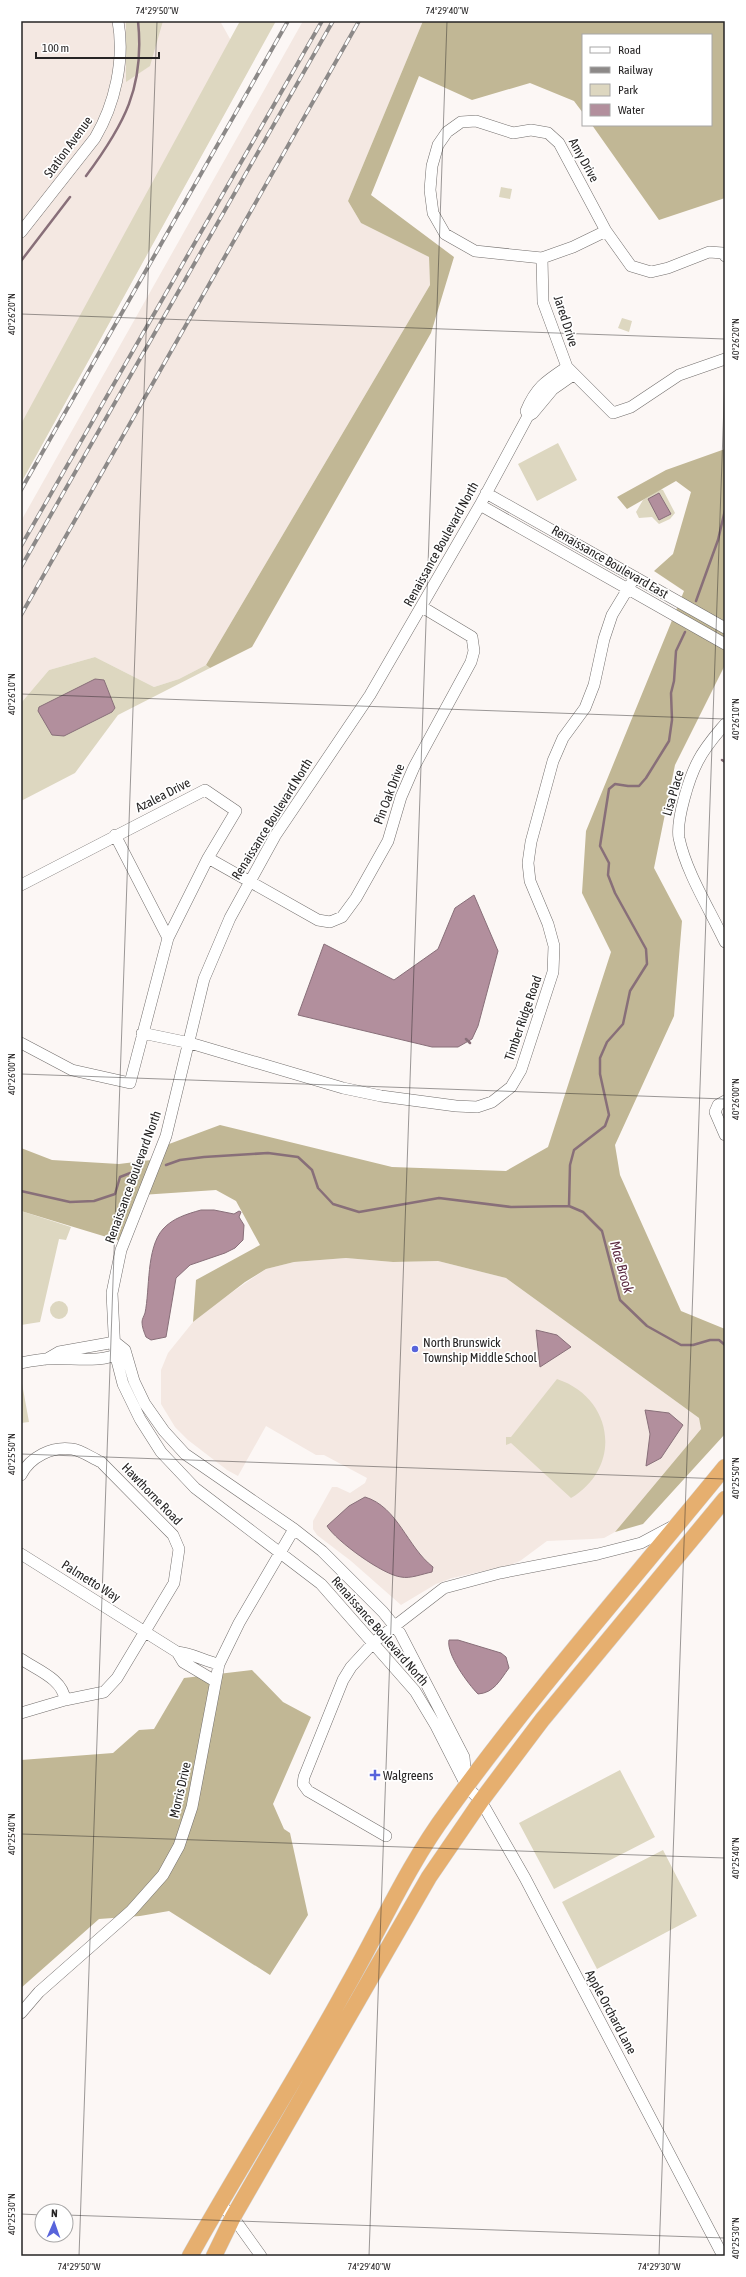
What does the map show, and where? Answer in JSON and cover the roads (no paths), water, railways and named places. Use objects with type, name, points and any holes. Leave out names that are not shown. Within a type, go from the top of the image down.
[{"type":"highway","points":[[190,2256],[219,2203],[345,1992],[412,1868],[446,1812],[510,1727],[725,1467]]},
{"type":"highway","points":[[214,2256],[233,2216],[429,1876],[481,1801],[542,1720],[725,1499]]},
{"type":"street","name":"Station Avenue","points":[[21,232],[95,138],[103,125],[115,92],[120,48],[118,21]]},
{"type":"street","name":"Amy Drive","points":[[542,258],[475,251],[445,234],[432,213],[430,190],[432,166],[438,145],[447,132],[461,122],[476,121],[513,133],[531,130],[548,133],[559,143],[606,230]]},
{"type":"street","points":[[542,258],[573,247],[606,230],[632,266],[651,272],[668,268],[709,252],[723,253],[725,256]]},
{"type":"street","name":"Jared Drive","points":[[542,258],[543,302],[570,371],[613,413],[631,407],[679,376],[725,359]]},
{"type":"street","name":"Renaissance Boulevard North","points":[[466,1787],[464,1757],[417,1664],[394,1625],[354,1582],[322,1551],[294,1529],[185,1454],[164,1431],[145,1404],[114,1342],[112,1293],[121,1250],[166,1136],[190,1043],[204,979],[230,918],[249,880],[275,836],[370,695],[480,505],[528,416],[533,413],[570,371]]},
{"type":"street","name":"Renaissance Boulevard East","points":[[486,493],[725,628]]},
{"type":"street","name":"Renaissance Boulevard East","points":[[480,505],[725,644]]},
{"type":"street","name":"Timber Ridge Road","points":[[190,1043],[343,1088],[381,1096],[449,1105],[477,1107],[492,1102],[511,1087],[520,1070],[553,972],[554,946],[548,924],[530,881],[528,863],[531,842],[553,761],[564,738],[585,708],[594,685],[604,639],[612,614],[635,577]]},
{"type":"street","name":"Pin Oak Drive","points":[[249,880],[318,920],[330,922],[342,916],[356,898],[388,841],[401,797],[414,767],[453,697],[471,662],[474,651],[472,637],[422,607]]},
{"type":"street","name":"Lisa Place","points":[[725,724],[707,746],[697,763],[678,819],[679,837],[685,858],[725,942]]},
{"type":"street","name":"Azalea Drive","points":[[21,885],[115,835],[205,790],[236,811],[208,858],[168,938],[130,1083],[72,1070],[21,1043]]},
{"type":"street","points":[[115,835],[168,938]]},
{"type":"street","points":[[208,858],[249,880]]},
{"type":"street","points":[[142,1033],[190,1043]]},
{"type":"street","points":[[725,1100],[718,1105],[715,1112],[725,1135]]},
{"type":"street","points":[[47,1359],[59,1352],[114,1342]]},
{"type":"street","points":[[21,1363],[47,1359],[64,1361],[120,1353]]},
{"type":"street","name":"Renaissance Boulevard North","points":[[120,1353],[127,1391],[140,1419],[161,1452],[195,1488],[321,1584],[374,1642],[415,1691],[436,1726],[466,1787]]},
{"type":"street","name":"Hawthorne Road","points":[[21,1475],[36,1458],[51,1450],[72,1449],[101,1462],[174,1535],[179,1549],[174,1583],[117,1678],[104,1692],[65,1700],[21,1713]]},
{"type":"street","points":[[386,1836],[308,1790],[303,1784],[304,1777],[350,1667],[374,1642],[394,1625],[444,1588],[500,1573],[598,1554],[641,1543],[679,1523]]},
{"type":"street","name":"Morris Drive","points":[[21,2013],[39,1992],[131,1911],[163,1875],[180,1846],[192,1807],[215,1681],[220,1664],[239,1623],[294,1529]]},
{"type":"street","name":"Palmetto Way","points":[[21,1554],[145,1632]]},
{"type":"street","points":[[145,1632],[176,1652],[184,1662],[215,1681]]},
{"type":"street","points":[[176,1652],[190,1653],[210,1662],[220,1664]]},
{"type":"street","points":[[21,1659],[58,1683],[64,1691],[65,1700]]},
{"type":"street","name":"Apple Orchard Lane","points":[[466,1787],[481,1801],[525,1878],[723,2256]]},
{"type":"street","points":[[219,2203],[233,2216],[260,2256]]},
{"type":"water","points":[[659,493],[671,514],[659,520],[648,499]]},
{"type":"water","points":[[95,679],[104,680],[115,708],[112,712],[64,736],[52,735],[38,711],[39,707]]},
{"type":"water","points":[[474,895],[498,951],[478,1026],[472,1039],[458,1047],[432,1047],[298,1015],[324,944],[394,980],[438,949],[455,908]]},
{"type":"water","points":[[201,1210],[214,1210],[234,1214],[239,1211],[241,1212],[239,1217],[244,1225],[243,1240],[235,1248],[225,1253],[190,1265],[176,1278],[166,1337],[151,1340],[146,1337],[142,1322],[147,1304],[151,1258],[154,1247],[158,1237],[167,1225],[180,1217]]},
{"type":"water","points":[[536,1330],[557,1335],[571,1347],[540,1367]]},
{"type":"water","points":[[645,1410],[669,1413],[683,1425],[661,1458],[646,1466],[650,1434]]},
{"type":"water","points":[[365,1497],[386,1509],[424,1559],[433,1567],[432,1572],[408,1577],[393,1575],[372,1564],[340,1540],[332,1532],[327,1526],[349,1506]]},
{"type":"water","points":[[449,1640],[458,1640],[501,1653],[506,1657],[509,1668],[492,1688],[484,1693],[478,1694],[454,1661],[449,1646]]},
{"type":"waterway","points":[[86,176],[111,140],[129,104],[135,86],[138,66],[138,21]]},
{"type":"waterway","points":[[21,261],[70,197]]},
{"type":"waterway","points":[[696,601],[718,540],[725,510]]},
{"type":"waterway","points":[[569,1206],[570,1165],[574,1150],[605,1126],[609,1115],[600,1074],[600,1058],[607,1042],[623,1024],[630,991],[647,964],[646,949],[615,893],[608,875],[609,863],[600,846],[609,789],[615,784],[639,786],[646,778],[669,741],[672,720],[671,693],[674,681],[676,651],[685,632]]},
{"type":"waterway","points":[[466,1039],[470,1043]]},
{"type":"waterway","name":"Mae Brook","points":[[166,1165],[180,1160],[204,1157],[268,1153],[298,1157],[312,1170],[318,1188],[333,1204],[359,1212],[439,1198],[511,1207],[569,1206],[583,1212],[602,1231],[620,1300],[647,1326],[681,1345],[693,1345],[710,1340],[719,1340],[725,1345]]},
{"type":"waterway","points":[[21,1191],[70,1202],[94,1201],[115,1194],[120,1177],[138,1170]]},
{"type":"railway","points":[[21,490],[288,21]]},
{"type":"railway","points":[[21,546],[322,21]]},
{"type":"railway","points":[[21,567],[333,21]]},
{"type":"railway","points":[[21,615],[359,21]]},
{"type":"place","name":"North Brunswick Township Middle School","points":[[415,1349]]},
{"type":"place","name":"Walgreens","points":[[375,1775]]}]
